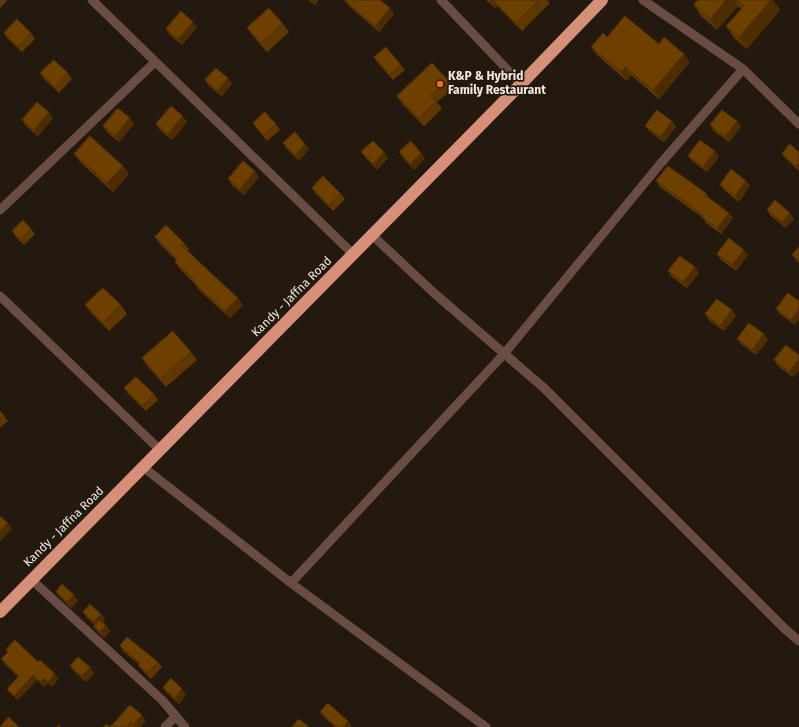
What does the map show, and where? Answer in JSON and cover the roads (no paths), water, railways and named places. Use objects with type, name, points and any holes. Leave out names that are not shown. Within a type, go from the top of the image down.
[{"type":"highway","name":"Kandy - Jaffna Road","points":[[0,612],[602,0]]},
{"type":"street","points":[[92,0],[353,254]]},
{"type":"street","points":[[441,0],[521,84]]},
{"type":"street","points":[[643,0],[742,69],[799,124]]},
{"type":"street","points":[[0,210],[155,62]]},
{"type":"street","points":[[291,583],[504,354],[661,163],[742,69]]},
{"type":"street","points":[[372,235],[434,293],[544,388],[785,630],[799,641]]},
{"type":"street","points":[[0,296],[160,450]]},
{"type":"street","points":[[143,467],[291,583],[486,727]]},
{"type":"street","points":[[32,580],[162,700],[185,727]]},
{"type":"street","points":[[165,727],[175,716]]},
{"type":"place","name":"K&P & Hybrid Family Restaurant","points":[[440,84]]}]
